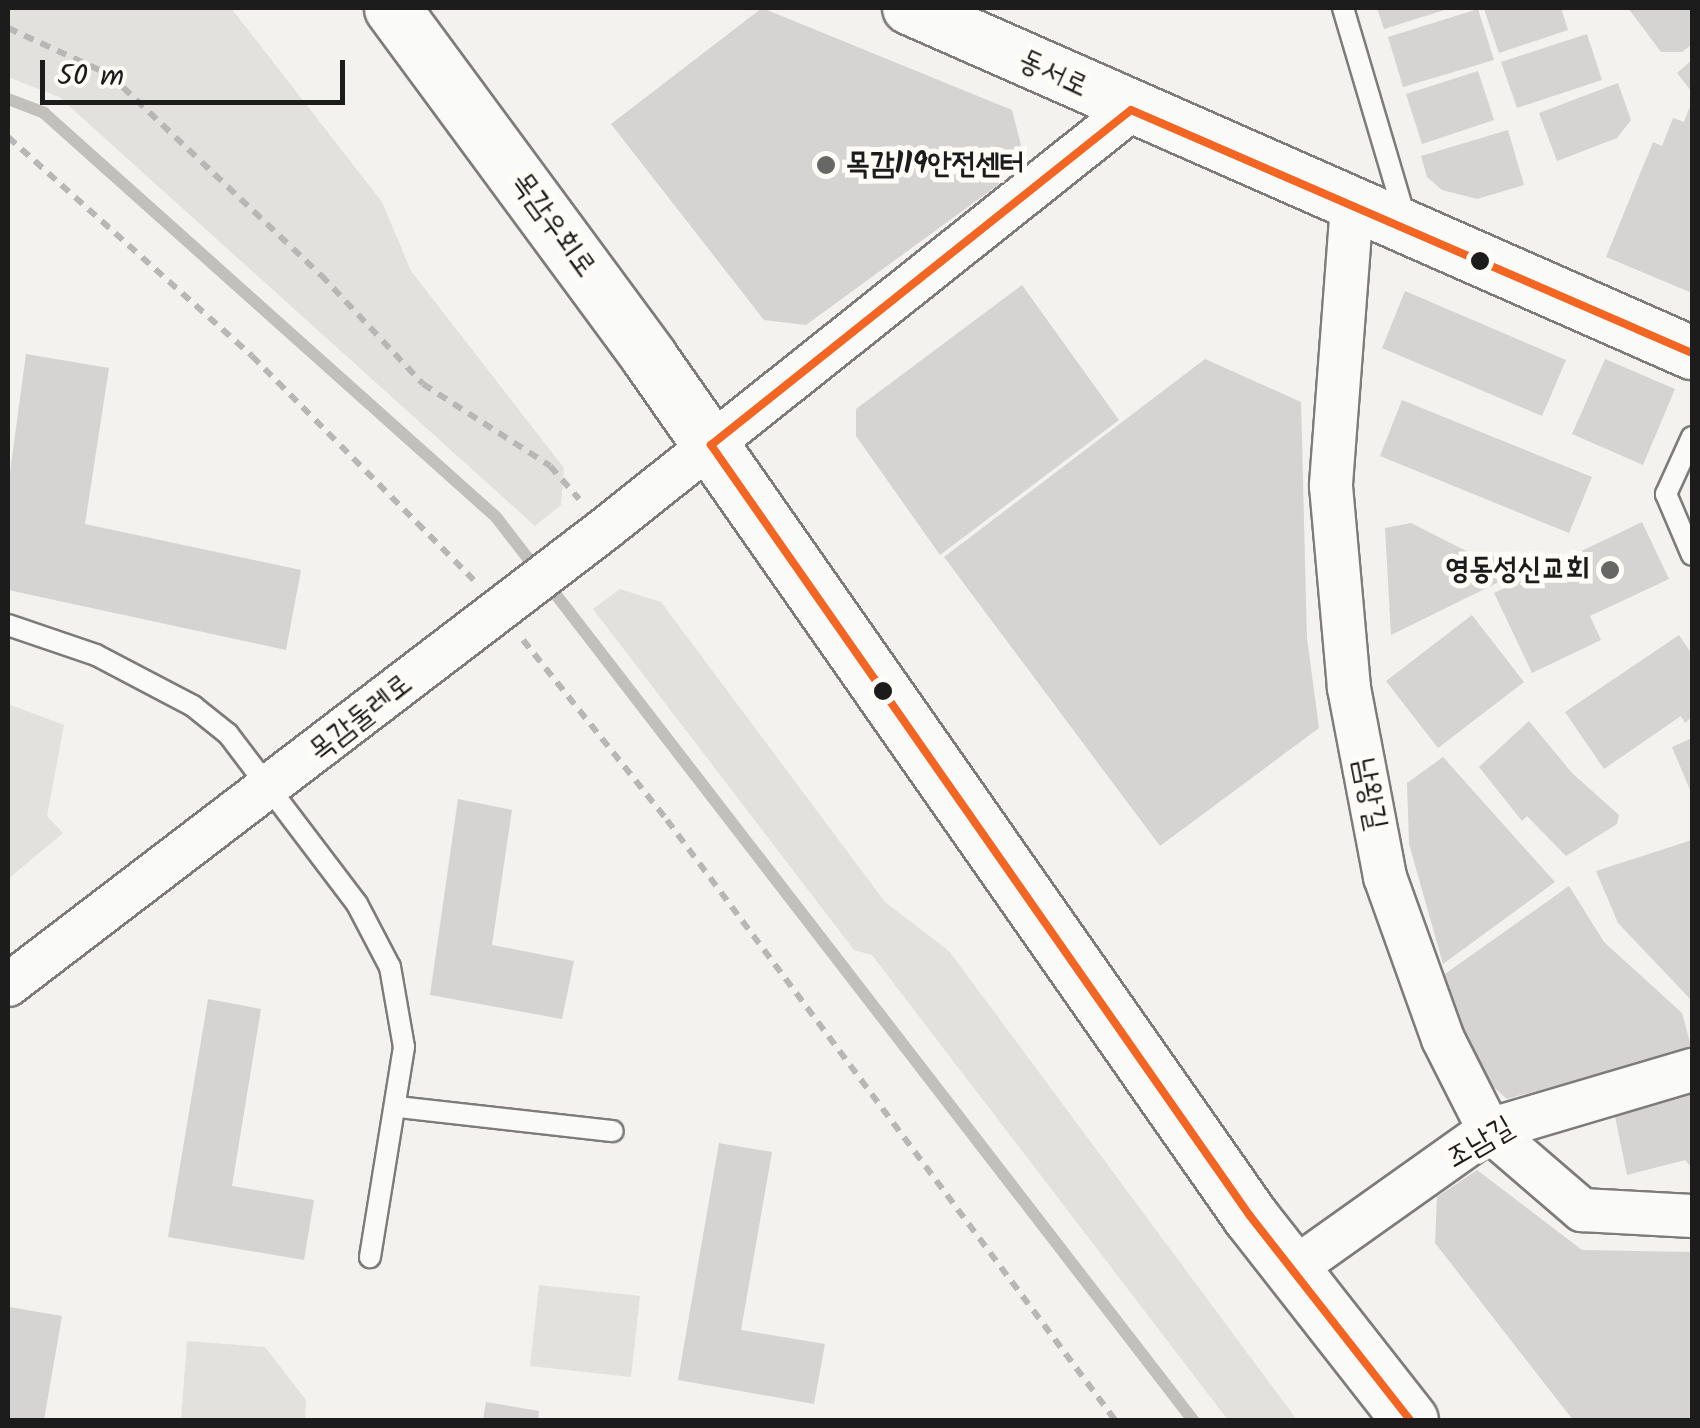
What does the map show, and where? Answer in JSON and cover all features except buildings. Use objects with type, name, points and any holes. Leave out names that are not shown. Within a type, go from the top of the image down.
[{"type":"main road","name":"목감우회로","points":[[404,14],[1292,1270],[1410,1420]]},
{"type":"street","name":"동서로","points":[[909,8],[1130,110],[1692,352]]},
{"type":"street","points":[[711,446],[1130,110]]},
{"type":"street","name":"남왕길","points":[[1352,205],[1331,486],[1349,688],[1385,877],[1443,1038],[1489,1130],[1582,1210],[1692,1216]]},
{"type":"street","name":"목감둘레로","points":[[8,986],[273,787],[711,446]]},
{"type":"street","name":"조남길","points":[[1292,1270],[1489,1130],[1692,1070]]},
{"type":"lane","points":[[1343,8],[1410,232]]},
{"type":"lane","points":[[1692,436],[1666,494],[1692,555]]},
{"type":"lane","points":[[8,625],[63,640],[193,706],[228,734],[273,787],[357,904],[390,966],[404,1047],[398,1107],[370,1257]]},
{"type":"lane","points":[[398,1107],[612,1130]]},
{"type":"path","points":[[8,28],[110,75],[321,275],[423,384],[550,466],[605,529]]},
{"type":"path","points":[[8,137],[252,356],[427,526],[500,610],[667,820],[1115,1420]]},
{"type":"shaded area","points":[[8,8],[231,8],[382,202],[411,271],[564,468],[561,505],[535,526],[59,97],[8,77]]},
{"type":"shaded area","points":[[620,589],[661,602],[885,902],[949,951],[1297,1420],[1228,1420],[872,955],[854,950],[593,609]]},
{"type":"shaded area","points":[[8,704],[64,725],[47,816],[63,833],[8,879]]},
{"type":"shaded area","points":[[539,1285],[640,1296],[631,1377],[530,1366]]},
{"type":"shaded area","points":[[187,1341],[265,1347],[306,1400],[305,1420],[181,1420]]},
{"type":"waterway","points":[[8,99],[44,113],[496,517],[1193,1420]]},
{"type":"transit line","points":[[1410,1420],[1250,1216],[711,445],[1131,110],[1692,353]]},
{"type":"place","name":"목감119안전센터","points":[[826,165]]},
{"type":"place","name":"영동성신교회","points":[[1610,570]]}]
